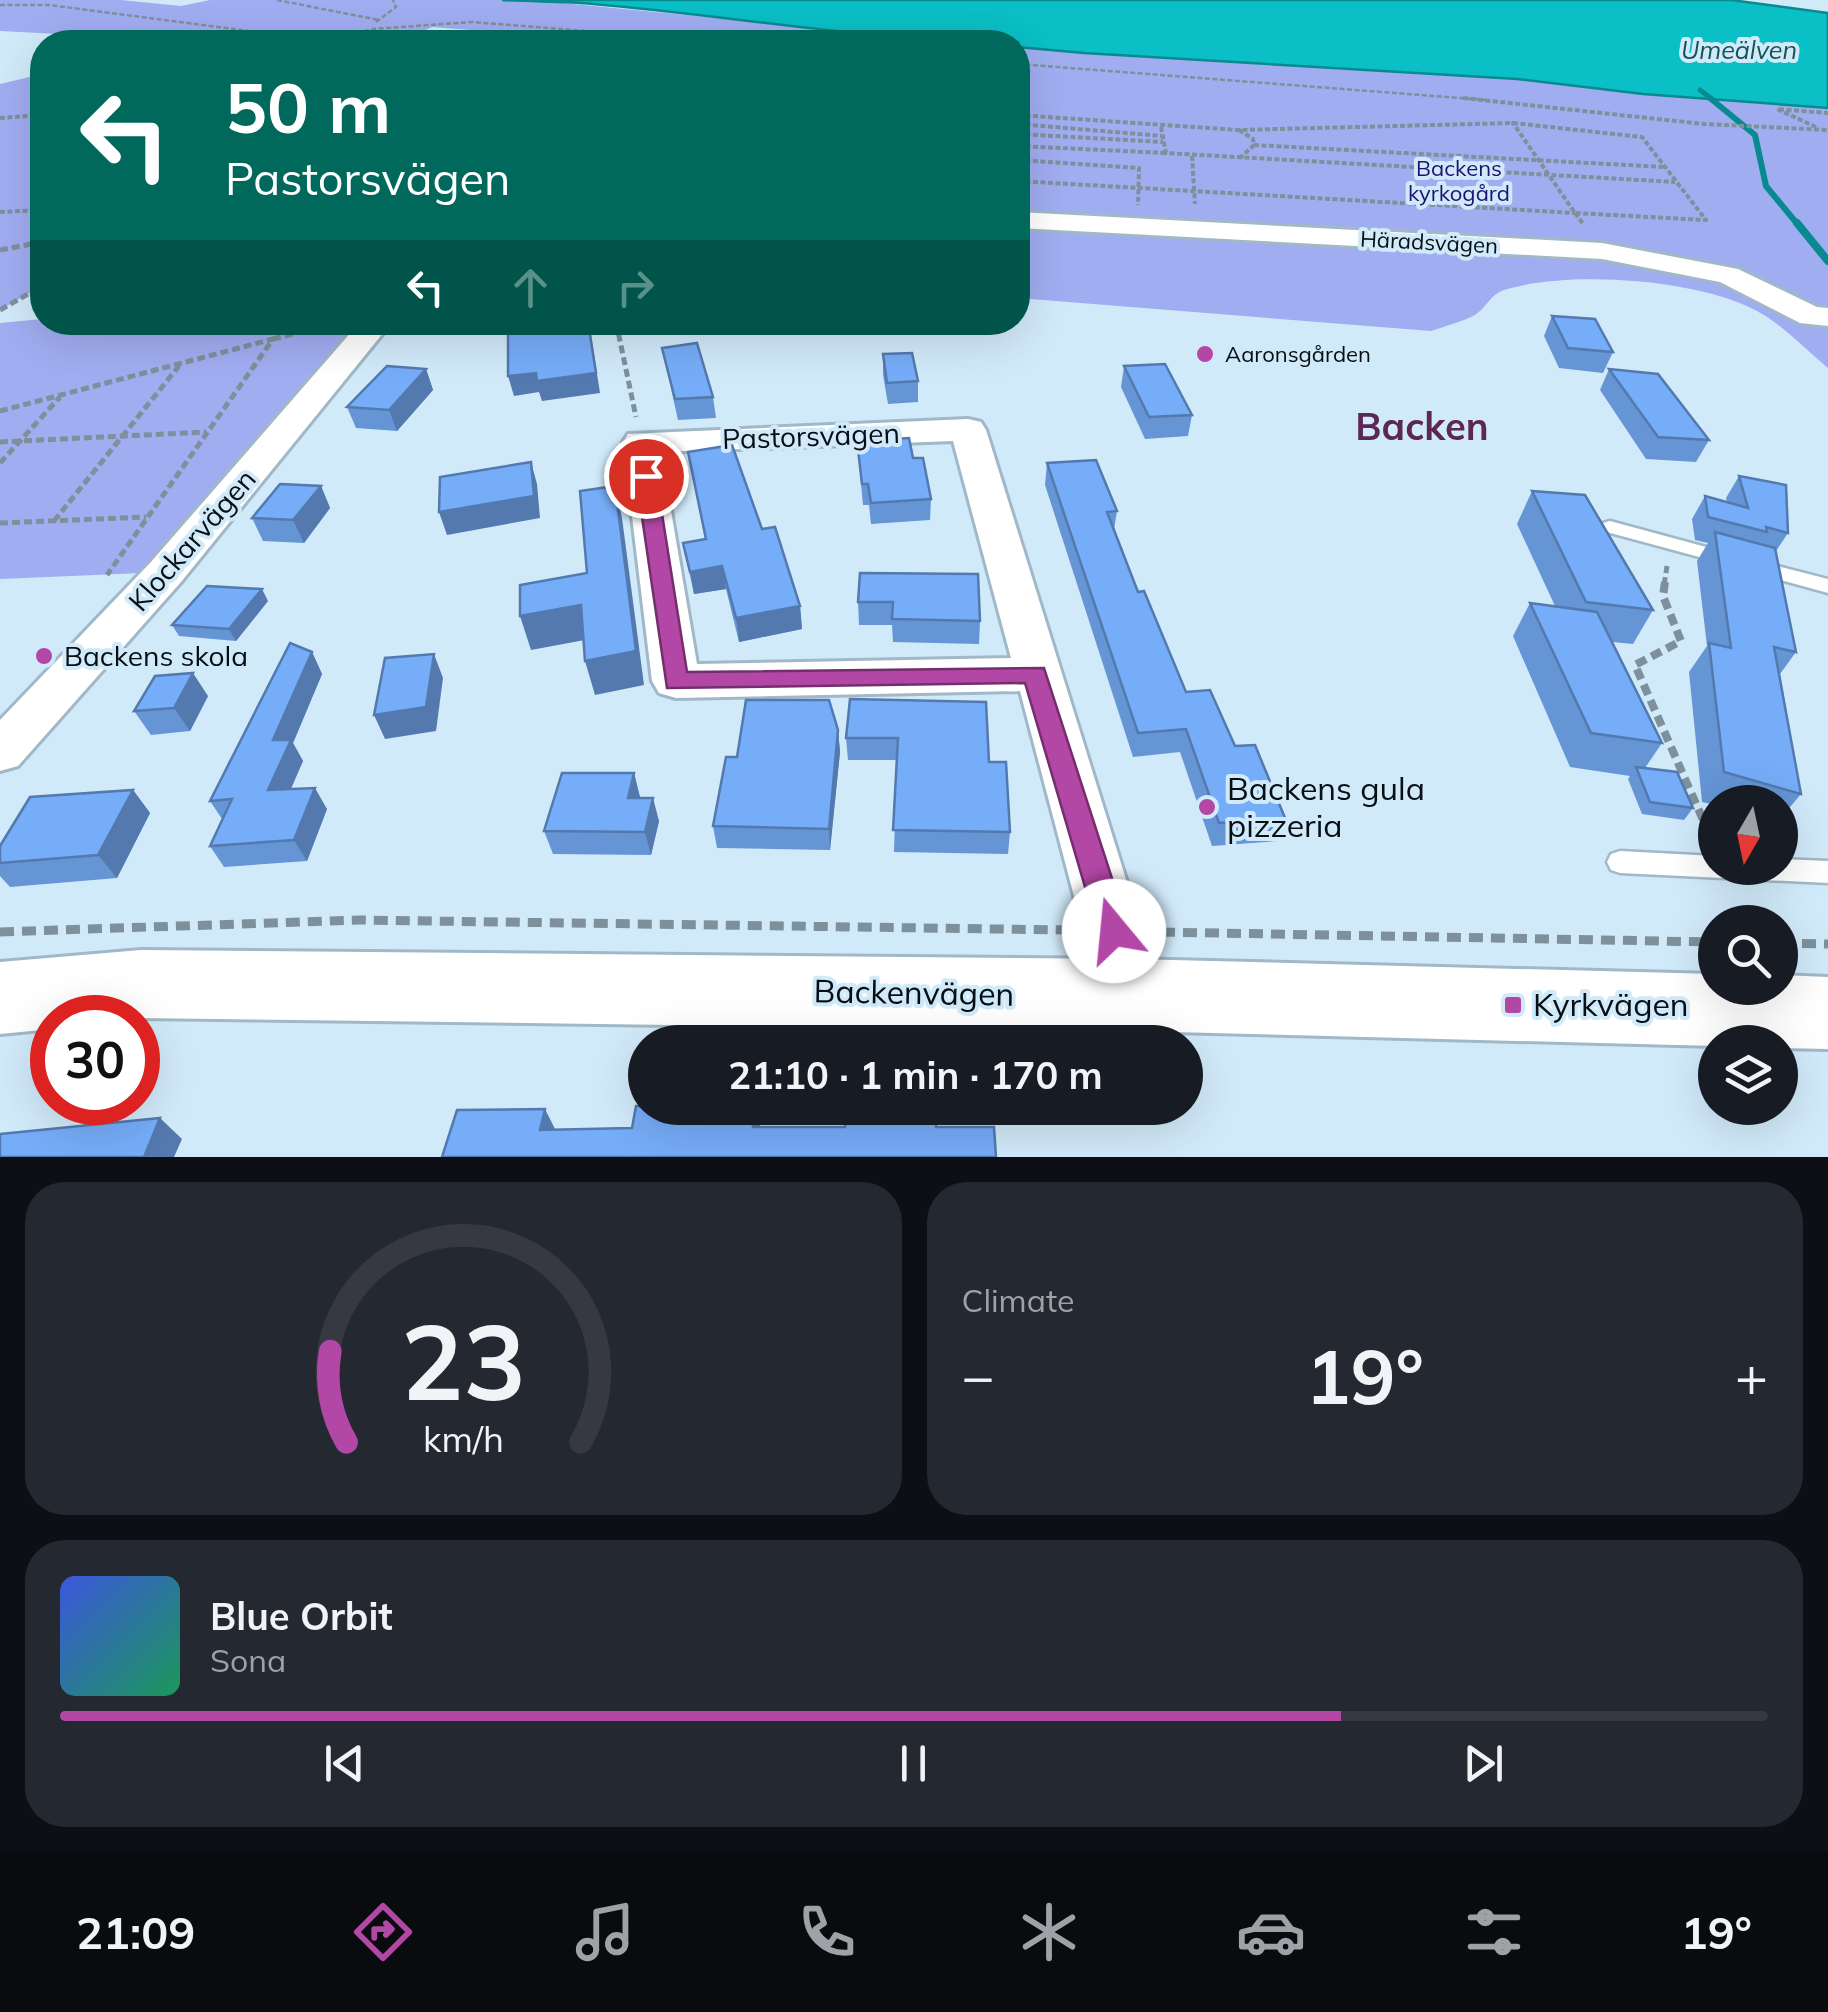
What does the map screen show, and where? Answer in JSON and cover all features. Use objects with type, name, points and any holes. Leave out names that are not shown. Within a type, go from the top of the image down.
[{"type":"street","name":"Häradsvägen","points":[[1030,221],[1602,251],[1728,276],[1822,325]]},
{"type":"street","name":"Klockarvägen","points":[[0,752],[166,572],[366,335]]},
{"type":"street","name":"Pastorsvägen","points":[[642,442],[968,430],[1035,674],[1122,963]]},
{"type":"street","points":[[642,442],[676,682],[1035,674]]},
{"type":"street","name":"Backenvägen","points":[[0,998],[141,985],[1122,963],[1828,1013]]},
{"type":"lane","points":[[1610,527],[1828,586]]},
{"type":"lane","points":[[1620,862],[1698,866]]},
{"type":"lane","points":[[1798,871],[1828,872]]},
{"type":"path","points":[[277,0],[379,20]]},
{"type":"path","points":[[361,30],[396,7],[393,0]]},
{"type":"path","points":[[0,5],[48,4],[240,30]]},
{"type":"path","points":[[366,28],[464,24],[548,30]]},
{"type":"path","points":[[1030,65],[1463,98],[1704,124],[1825,130]]},
{"type":"path","points":[[1825,130],[1777,109],[1828,113]]},
{"type":"path","points":[[0,118],[30,116]]},
{"type":"path","points":[[1030,116],[1238,130],[1513,123],[1642,137],[1706,220],[1030,182]]},
{"type":"path","points":[[1513,123],[1602,251]]},
{"type":"path","points":[[1030,125],[1162,139]]},
{"type":"path","points":[[1161,127],[1166,153]]},
{"type":"path","points":[[1238,130],[1253,138],[1254,146]]},
{"type":"path","points":[[1030,134],[1162,139]]},
{"type":"path","points":[[1240,158],[1254,146],[1666,168]]},
{"type":"path","points":[[1030,147],[1676,182]]},
{"type":"path","points":[[1192,156],[1197,229]]},
{"type":"path","points":[[1030,161],[1139,168],[1138,206],[1121,205]]},
{"type":"path","points":[[0,212],[30,211]]},
{"type":"path","points":[[0,251],[30,245]]},
{"type":"path","points":[[0,310],[30,293]]},
{"type":"path","points":[[0,410],[288,335]]},
{"type":"path","points":[[619,335],[642,442]]},
{"type":"path","points":[[107,575],[273,339]]},
{"type":"path","points":[[54,521],[180,364]]},
{"type":"path","points":[[0,463],[61,396]]},
{"type":"path","points":[[0,442],[207,432]]},
{"type":"path","points":[[0,523],[148,517]]},
{"type":"path","points":[[1670,544],[1663,596],[1681,641],[1635,665],[1698,808]]},
{"type":"path","points":[[0,932],[359,920],[1122,963],[1698,943]]},
{"type":"path","points":[[1798,943],[1828,944]]},
{"type":"green space","points":[[0,0],[121,0],[181,6],[210,0],[531,0],[842,30],[432,27],[0,31]]},
{"type":"green space","name":"Backens kyrkogård","points":[[1030,48],[1517,79],[1643,94],[1828,108],[1828,368],[1755,310],[1700,291],[1631,281],[1562,280],[1504,290],[1475,315],[1431,331],[1030,299]]},
{"type":"green space","points":[[30,77],[30,293],[0,310],[0,84]]},
{"type":"green space","points":[[30,320],[30,335],[367,335],[166,572],[0,579],[0,323]]},
{"type":"water","name":"Umeälven","points":[[502,0],[1731,0],[1828,13],[1828,108],[1643,94],[1517,79],[1030,48],[1030,30],[831,30],[593,4]]},
{"type":"building","points":[[1552,316],[1595,319],[1613,352],[1568,348]]},
{"type":"building","points":[[508,335],[590,335],[596,373],[537,381],[536,373],[508,376]]},
{"type":"building","points":[[697,343],[713,397],[675,399],[662,348]]},
{"type":"building","points":[[912,353],[918,381],[887,383],[883,354]]},
{"type":"building","points":[[1165,364],[1192,415],[1149,417],[1124,366]]},
{"type":"building","points":[[387,366],[426,369],[389,410],[347,407]]},
{"type":"building","points":[[1609,369],[1658,374],[1709,440],[1658,437]]},
{"type":"building","points":[[909,438],[913,458],[923,458],[931,499],[871,503],[868,484],[862,484],[857,441]]},
{"type":"building","points":[[732,445],[762,529],[775,527],[800,606],[736,618],[722,566],[690,572],[683,543],[706,539],[688,452]]},
{"type":"building","points":[[1096,460],[1117,511],[1107,512],[1138,592],[1144,591],[1186,692],[1210,690],[1235,746],[1255,745],[1285,818],[1219,823],[1186,729],[1138,733],[1047,463]]},
{"type":"building","points":[[531,462],[534,496],[439,512],[440,477]]},
{"type":"building","points":[[1739,476],[1786,485],[1788,533],[1766,527],[1767,532],[1708,517],[1705,496],[1748,508]]},
{"type":"building","points":[[280,484],[321,486],[293,520],[252,518]]},
{"type":"building","points":[[615,486],[636,651],[585,661],[581,605],[520,616],[520,585],[587,573],[580,491]]},
{"type":"building","points":[[1532,491],[1585,495],[1653,610],[1586,602]]},
{"type":"building","points":[[1715,532],[1775,548],[1796,652],[1774,647],[1801,794],[1798,785],[1770,785],[1724,772],[1709,643],[1731,648]]},
{"type":"building","points":[[860,573],[978,574],[980,621],[892,619],[893,602],[858,602]]},
{"type":"building","points":[[207,586],[262,589],[229,629],[172,625]]},
{"type":"building","points":[[1530,603],[1597,612],[1662,743],[1591,733]]},
{"type":"building","points":[[290,643],[312,652],[273,740],[291,740],[268,790],[315,788],[294,840],[210,846],[232,799],[210,801]]},
{"type":"building","points":[[434,654],[426,707],[374,715],[385,658]]},
{"type":"building","points":[[193,673],[174,708],[134,711],[155,676]]},
{"type":"building","points":[[850,699],[986,702],[989,762],[1006,762],[1010,832],[893,830],[898,738],[846,738]]},
{"type":"building","points":[[746,700],[829,700],[838,730],[829,829],[713,826],[726,757],[737,757]]},
{"type":"building","points":[[1636,767],[1677,772],[1693,808],[1650,802]]},
{"type":"building","points":[[562,773],[634,773],[628,798],[653,798],[645,832],[544,831]]},
{"type":"building","points":[[133,790],[98,855],[0,863],[0,846],[30,797]]},
{"type":"building","points":[[545,1109],[540,1130],[994,1127],[996,1157],[442,1157],[457,1110]]},
{"type":"building","points":[[90,1125],[157,1125],[144,1157],[0,1157],[0,1134]]},
{"type":"waterway","points":[[1700,90],[1713,100]]},
{"type":"waterway","points":[[1710,98],[1755,135],[1766,186],[1799,226]]},
{"type":"waterway","points":[[1797,223],[1828,261]]},
{"type":"place","name":"Aaronsgården","points":[[1205,354]]},
{"type":"place","name":"Backens skola","points":[[44,656]]},
{"type":"place","name":"Backens gula pizzeria","points":[[1207,807]]},
{"type":"place","name":"Kyrkvägen","points":[[1513,1005]]},
{"type":"district","name":"Backen","points":[[1422,427]]},
{"type":"route","points":[[646,476],[676,682],[1035,674],[1114,931]]}]
